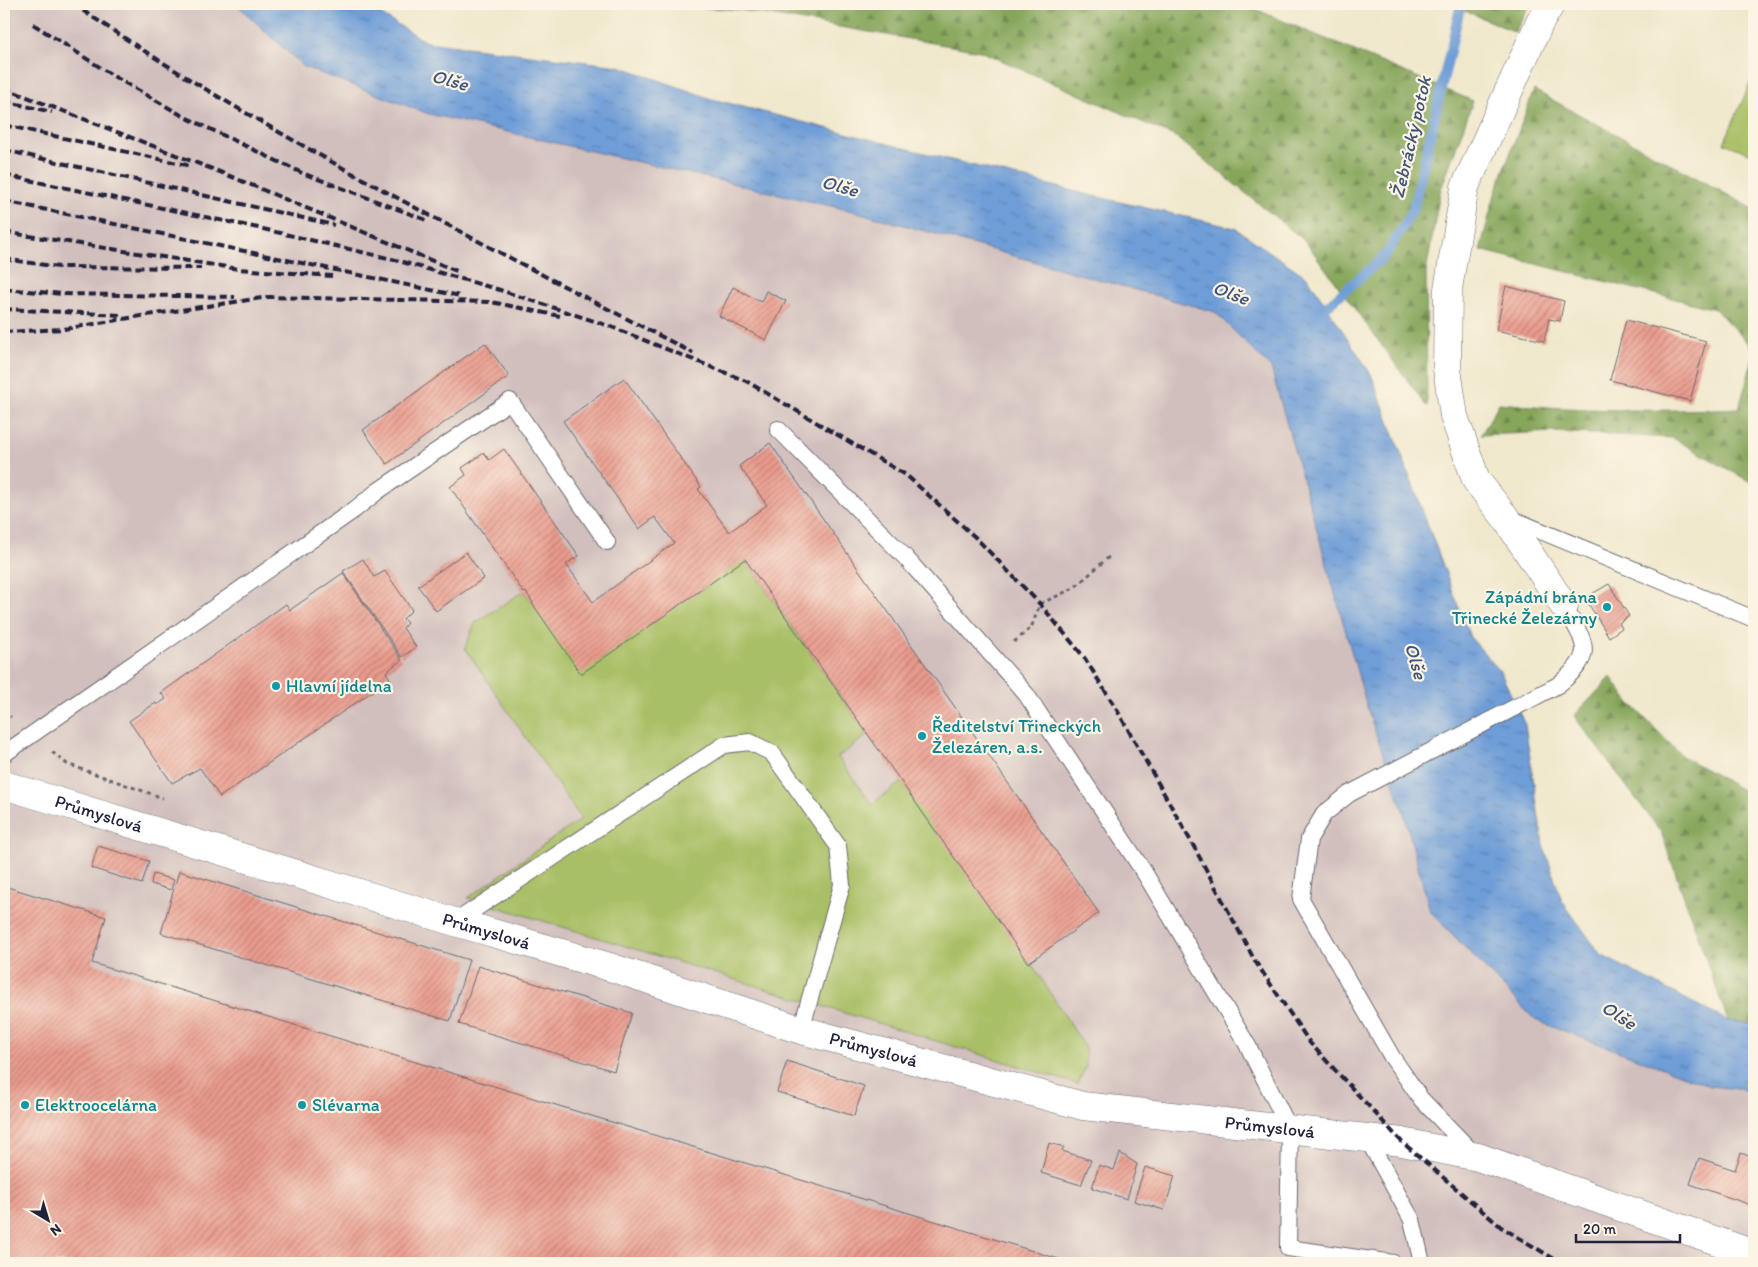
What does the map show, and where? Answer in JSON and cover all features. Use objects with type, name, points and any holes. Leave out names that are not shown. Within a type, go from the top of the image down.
[{"type":"street","points":[[1551,4],[1540,22],[1466,187],[1448,289],[1447,369],[1454,416],[1476,480],[1504,517],[1564,606]]},
{"type":"street","name":"Průmyslová","points":[[4,785],[613,968],[801,1030],[1083,1106],[1402,1142],[1478,1158],[1754,1254]]},
{"type":"lane","points":[[4,754],[378,491],[510,402],[606,542]]},
{"type":"lane","points":[[778,429],[906,558],[1026,694],[1144,872],[1248,1046],[1290,1130],[1288,1248],[1393,1263]]},
{"type":"lane","points":[[1504,517],[1754,619]]},
{"type":"lane","points":[[1478,1158],[1421,1100],[1392,1057],[1300,899],[1309,839],[1324,814],[1349,794],[1558,685],[1572,674],[1582,661],[1584,642],[1564,606]]},
{"type":"lane","points":[[455,922],[724,746],[750,742],[772,753],[838,846],[842,885],[801,1030]]},
{"type":"lane","points":[[1367,1138],[1412,1220],[1422,1263]]},
{"type":"path","points":[[995,660],[1031,628],[1040,604],[1074,588],[1111,555]]},
{"type":"path","points":[[4,711],[67,764],[172,801]]},
{"type":"shaded area","points":[[4,4],[236,4],[304,67],[429,114],[853,211],[1215,312],[1271,368],[1370,717],[1403,810],[1535,1020],[1711,1086],[1754,1091],[1754,1263],[4,1263]]},
{"type":"green space","points":[[650,4],[1243,4],[1473,101],[1440,192],[1426,273],[1427,407],[1305,241],[1176,137],[980,51],[740,10]]},
{"type":"green space","points":[[1449,4],[1530,4],[1515,32]]},
{"type":"green space","points":[[1754,74],[1754,155],[1724,143]]},
{"type":"green space","points":[[1534,90],[1754,209],[1754,349],[1715,309],[1480,250],[1495,194]]},
{"type":"green space","points":[[1754,355],[1754,484],[1673,438],[1555,432],[1481,435],[1499,403],[1619,410],[1739,408]]},
{"type":"green space","points":[[742,556],[868,735],[838,757],[872,804],[903,781],[1031,963],[1085,1047],[1086,1067],[1077,1084],[468,898],[581,819],[465,648],[475,623],[524,591],[580,670]]},
{"type":"green space","points":[[1611,677],[1628,701],[1682,756],[1754,795],[1754,1024],[1728,1021],[1661,832],[1574,716]]},
{"type":"water","name":"Olše","points":[[236,4],[364,4],[426,42],[619,66],[712,99],[1089,195],[1235,228],[1308,278],[1371,374],[1470,637],[1500,671],[1525,725],[1543,844],[1562,901],[1601,955],[1728,1021],[1754,1024],[1754,1091],[1711,1086],[1535,1020],[1430,911],[1403,810],[1370,717],[1271,368],[1215,312],[853,211],[429,114],[304,67]]},
{"type":"building","points":[[1506,286],[1564,301],[1560,321],[1549,319],[1544,341],[1496,330]]},
{"type":"building","points":[[733,287],[761,302],[766,291],[786,301],[766,340],[719,316]]},
{"type":"building","points":[[1626,320],[1706,341],[1690,401],[1610,380]]},
{"type":"building","points":[[485,343],[509,376],[387,464],[363,430]]},
{"type":"building","points":[[624,378],[701,487],[698,489],[729,532],[767,505],[739,466],[770,443],[1099,913],[1028,963],[745,559],[581,674],[526,592],[524,593],[450,487],[466,475],[462,468],[484,453],[489,460],[504,449],[579,556],[566,564],[593,602],[674,543],[655,517],[639,529],[563,421]]},
{"type":"building","points":[[466,552],[484,578],[436,611],[418,586]]},
{"type":"building","points":[[363,559],[374,577],[385,571],[412,610],[403,619],[407,623],[403,628],[416,647],[402,657],[343,571]]},
{"type":"building","name":"Hlavní jídelna","points":[[343,573],[402,660],[386,672],[390,679],[220,797],[200,768],[172,783],[129,721],[156,703],[157,705],[166,699],[161,693],[286,604],[290,610]]},
{"type":"building","name":"Zápádní brána Třinecké Železárny","points":[[1609,584],[1629,616],[1619,623],[1622,628],[1609,637],[1585,598]]},
{"type":"building","points":[[98,846],[149,861],[142,884],[91,868]]},
{"type":"building","points":[[179,871],[469,960],[450,1021],[161,933]]},
{"type":"building","points":[[153,874],[174,880],[171,890],[151,884]]},
{"type":"building","name":"Slévarna","points":[[4,886],[106,917],[92,963],[1072,1263],[4,1263]]},
{"type":"building","points":[[478,966],[632,1013],[614,1071],[459,1024]]},
{"type":"building","points":[[787,1061],[864,1086],[854,1116],[777,1092]]},
{"type":"building","points":[[1049,1143],[1064,1147],[1062,1151],[1091,1160],[1081,1185],[1041,1173]]},
{"type":"building","points":[[1120,1153],[1137,1164],[1127,1199],[1092,1188],[1099,1165],[1114,1170]]},
{"type":"building","points":[[1741,1153],[1754,1158],[1754,1206],[1690,1184],[1699,1158],[1735,1170]]},
{"type":"building","points":[[1145,1167],[1175,1176],[1164,1210],[1134,1201]]},
{"type":"waterway","name":"Žebrácký potok","points":[[1318,314],[1386,255],[1413,210],[1461,4]]},
{"type":"railway","points":[[73,4],[189,79],[286,136],[459,231],[693,353]]},
{"type":"railway","points":[[33,24],[115,77],[183,116],[302,173],[429,221]]},
{"type":"railway","points":[[4,88],[225,174],[459,272]]},
{"type":"railway","points":[[4,101],[52,112]]},
{"type":"railway","points":[[4,125],[191,166]]},
{"type":"railway","points":[[4,150],[334,225]]},
{"type":"railway","points":[[4,175],[263,229],[392,259],[500,290],[609,326],[746,381],[906,475],[975,537],[1040,604],[1084,657],[1117,710],[1193,845],[1255,961],[1310,1043],[1402,1142],[1501,1227],[1561,1263]]},
{"type":"railway","points":[[4,201],[460,296]]},
{"type":"railway","points":[[4,232],[239,269],[332,276]]},
{"type":"railway","points":[[4,259],[59,267],[201,268]]},
{"type":"railway","points":[[4,289],[63,294],[235,297]]},
{"type":"railway","points":[[4,332],[64,329],[268,297],[491,302],[560,316]]},
{"type":"railway","points":[[4,309],[121,315]]},
{"type":"place","name":"Zápádní brána Třinecké Železárny","points":[[1607,607]]},
{"type":"place","name":"Hlavní jídelna","points":[[276,686]]},
{"type":"place","name":"Ředitelství Třineckých Železáren, a.s.","points":[[922,736]]},
{"type":"place","name":"Elektroocelárna","points":[[25,1105]]},
{"type":"place","name":"Slévarna","points":[[302,1105]]}]
